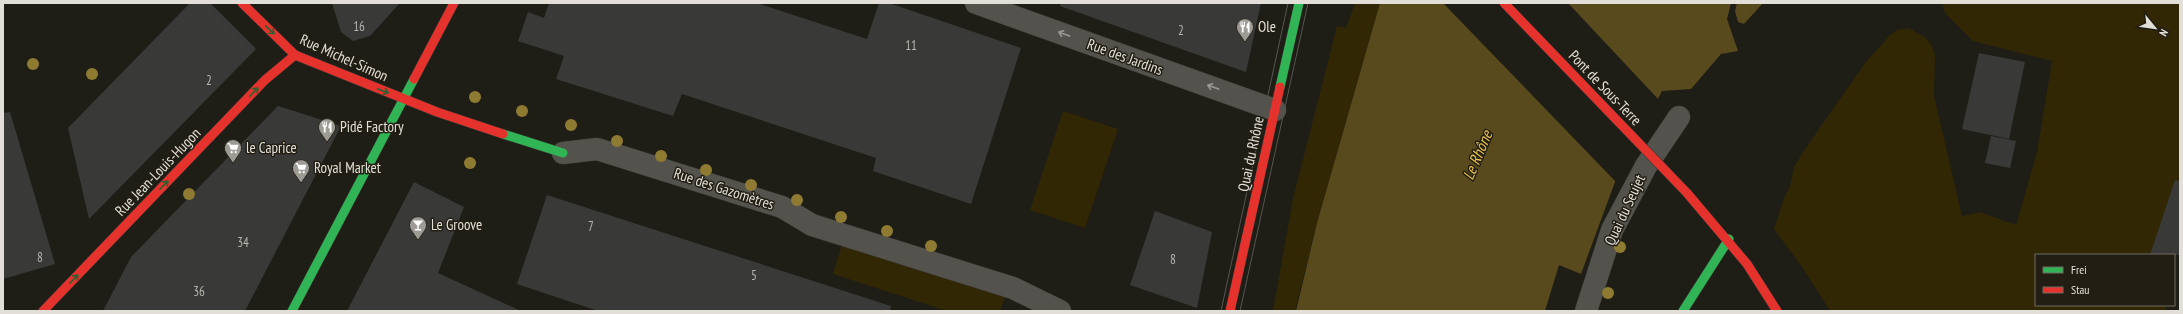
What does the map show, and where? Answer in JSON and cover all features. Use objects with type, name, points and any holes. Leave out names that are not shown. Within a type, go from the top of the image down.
[{"type":"street","name":"Rue Michel-Simon","points":[[242,3],[296,55],[403,99]]},
{"type":"street","points":[[292,311],[454,3]]},
{"type":"street","name":"Rue des Jardins","points":[[976,3],[1275,110]]},
{"type":"street","name":"Quai du Rhône","points":[[1230,311],[1299,3]]},
{"type":"street","name":"Pont de Sous-Terre","points":[[1504,3],[1687,193],[1729,239],[1764,286],[1776,311]]},
{"type":"street","name":"Rue Jean-Louis-Hugon","points":[[45,309],[265,80],[296,55]]},
{"type":"street","name":"Rue des Gazomètres","points":[[403,99],[563,154],[597,149],[782,207],[812,225],[1013,288],[1037,306],[1060,311]]},
{"type":"street","name":"Quai du Seujet","points":[[1586,311],[1612,230],[1646,166],[1679,117]]},
{"type":"street","points":[[1683,311],[1729,239]]},
{"type":"shaded area","points":[[1355,3],[1380,3],[1317,223],[1295,311],[1273,311],[1293,198],[1337,26],[1346,28]]},
{"type":"shaded area","points":[[1942,3],[2180,3],[2180,227],[2151,254],[2035,254],[2035,306],[2167,306],[2165,311],[1830,311],[1802,267],[1774,229],[1784,198],[1790,186],[1794,167],[1805,149],[1865,63],[1890,35],[1897,30],[1908,28],[1925,37],[1932,46],[1935,55],[1934,96],[1962,216],[1980,212],[2016,225],[2037,152],[2052,61],[1973,41],[1945,13]]},
{"type":"shaded area","points":[[1063,111],[1118,129],[1085,228],[1030,210]]},
{"type":"shaded area","points":[[843,241],[1006,294],[1000,311],[947,311],[833,274]]},
{"type":"water","name":"Le Rhône","points":[[1380,3],[1731,3],[1727,19],[1738,51],[1721,54],[1691,89],[1662,91],[1615,182],[1581,274],[1559,265],[1545,311],[1296,311],[1317,223]]},
{"type":"water","points":[[1737,3],[1763,3],[1744,24],[1738,22],[1735,11]]},
{"type":"pier","points":[[1443,3],[1568,3],[1659,100],[1617,183]]},
{"type":"building","points":[[190,3],[210,3],[256,49],[89,219],[68,128]]},
{"type":"building","points":[[332,3],[400,3],[370,36],[353,41],[341,32]]},
{"type":"building","points":[[549,3],[757,3],[867,39],[879,3],[889,3],[1021,48],[971,204],[873,171],[876,158],[682,94],[673,116],[556,79],[564,56],[518,41],[528,12],[544,18]]},
{"type":"building","points":[[1061,3],[1261,3],[1246,72],[1060,6]]},
{"type":"building","points":[[1979,53],[2025,62],[2009,139],[1962,129]]},
{"type":"building","points":[[278,106],[341,126],[245,311],[103,311],[131,257]]},
{"type":"building","points":[[10,112],[55,264],[3,279],[3,113]]},
{"type":"building","points":[[1991,136],[2016,141],[2010,168],[1985,163]]},
{"type":"building","points":[[2175,180],[2180,181],[2180,255],[2150,254]]},
{"type":"building","name":"Le Groove","points":[[414,182],[464,207],[438,273],[521,311],[347,311]]},
{"type":"building","points":[[547,195],[891,306],[890,311],[598,311],[517,284]]},
{"type":"building","points":[[1155,211],[1212,232],[1197,308],[1130,285]]},
{"type":"tram line","points":[[1221,311],[1288,3]]},
{"type":"tram line","points":[[1240,311],[1308,3]]},
{"type":"traffic: fast","points":[[1280,87],[1299,3]]},
{"type":"traffic: fast","points":[[292,311],[414,79]]},
{"type":"traffic: fast","points":[[503,134],[563,153]]},
{"type":"traffic: fast","points":[[1683,311],[1729,239]]},
{"type":"traffic: jam","points":[[242,3],[295,55],[437,112],[503,134]]},
{"type":"traffic: jam","points":[[414,79],[454,3]]},
{"type":"traffic: jam","points":[[1504,3],[1687,193]]},
{"type":"traffic: jam","points":[[43,311],[265,80],[295,55]]},
{"type":"traffic: jam","points":[[1230,311],[1280,87]]},
{"type":"traffic: jam","points":[[1687,193],[1747,264],[1777,311]]},
{"type":"place","name":"Ole","points":[[1245,42]]},
{"type":"place","name":"Pidé Factory","points":[[327,142]]},
{"type":"place","name":"le Caprice","points":[[233,163]]},
{"type":"place","name":"Royal Market","points":[[301,183]]},
{"type":"place","name":"Le Groove","points":[[418,240]]}]
